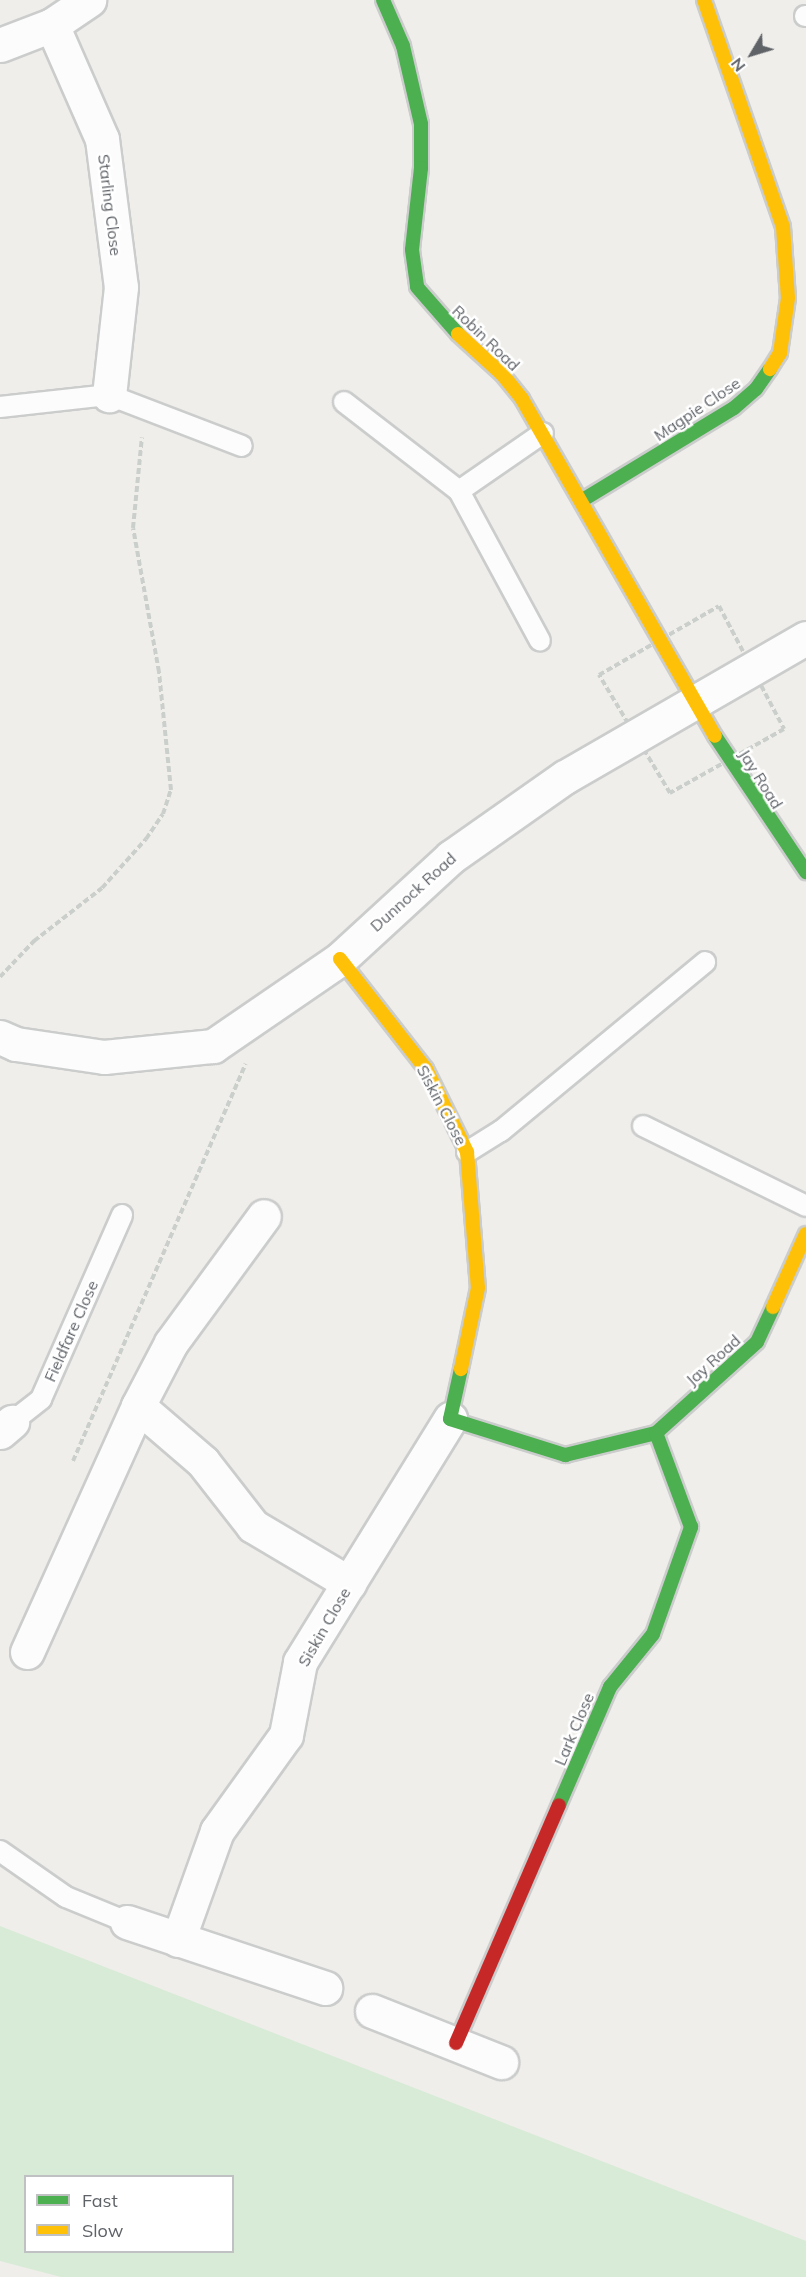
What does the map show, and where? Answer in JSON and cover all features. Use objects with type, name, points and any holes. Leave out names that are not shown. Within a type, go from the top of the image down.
[{"type":"street","points":[[0,45],[52,25],[89,0]]},
{"type":"street","name":"Robin Road","points":[[383,0],[402,46],[421,124],[421,168],[412,250],[417,286],[443,321],[502,374],[543,432],[693,702]]},
{"type":"street","name":"Magpie Close","points":[[581,501],[734,408],[756,389],[780,353],[788,298],[783,227],[704,0]]},
{"type":"street","name":"Starling Close","points":[[52,25],[102,139],[120,287],[109,395]]},
{"type":"street","name":"Dunnock Road","points":[[0,1038],[16,1044],[104,1057],[213,1046],[339,959],[451,857],[565,777],[806,638]]},
{"type":"street","name":"Jay Road","points":[[693,702],[768,820],[806,872]]},
{"type":"street","name":"Siskin Close","points":[[178,1940],[207,1852],[233,1806],[286,1735],[300,1662],[450,1419],[478,1288],[466,1152],[426,1069],[339,959]]},
{"type":"street","points":[[27,1652],[138,1406],[171,1344],[264,1216]]},
{"type":"street","name":"Jay Road","points":[[656,1433],[757,1342],[806,1234]]},
{"type":"street","points":[[138,1406],[203,1462],[253,1526],[349,1583]]},
{"type":"street","points":[[450,1419],[511,1442],[565,1455],[656,1433]]},
{"type":"street","name":"Lark Close","points":[[456,2043],[610,1687],[653,1634],[692,1527],[656,1433]]},
{"type":"street","points":[[127,1922],[325,1988]]},
{"type":"street","points":[[372,2011],[501,2062]]},
{"type":"lane","points":[[0,407],[109,395],[146,407],[242,446]]},
{"type":"lane","points":[[344,402],[459,491],[540,641]]},
{"type":"lane","points":[[459,491],[543,432]]},
{"type":"lane","points":[[466,1152],[501,1131],[705,962]]},
{"type":"lane","points":[[644,1126],[806,1206]]},
{"type":"lane","name":"Fieldfare Close","points":[[6,1427],[41,1399],[122,1215]]},
{"type":"lane","points":[[0,1851],[66,1898],[127,1922]]},
{"type":"path","points":[[0,977],[34,941],[102,888],[139,848],[163,814],[171,790],[159,672],[133,528],[146,407]]},
{"type":"path","points":[[68,1473],[253,1050],[260,1014]]},
{"type":"green space","points":[[0,1926],[806,2241],[806,2277],[61,2277],[0,2261]]},
{"type":"traffic: fast","points":[[383,0],[403,46],[421,124],[421,168],[412,250],[417,287],[458,334]]},
{"type":"traffic: fast","points":[[581,501],[734,408],[756,389],[770,369]]},
{"type":"traffic: fast","points":[[715,736],[806,872]]},
{"type":"traffic: fast","points":[[461,1369],[450,1419],[565,1455],[656,1433],[757,1342],[773,1307]]},
{"type":"traffic: fast","points":[[559,1805],[610,1687],[653,1634],[691,1527],[656,1433]]},
{"type":"traffic: slow","points":[[704,0],[783,227],[788,298],[780,353],[770,369]]},
{"type":"traffic: slow","points":[[458,334],[502,374],[522,399],[715,736]]},
{"type":"traffic: slow","points":[[340,959],[426,1069],[467,1152],[478,1288],[461,1369]]},
{"type":"traffic: slow","points":[[773,1307],[806,1234]]},
{"type":"traffic: jam","points":[[456,2043],[559,1805]]}]
